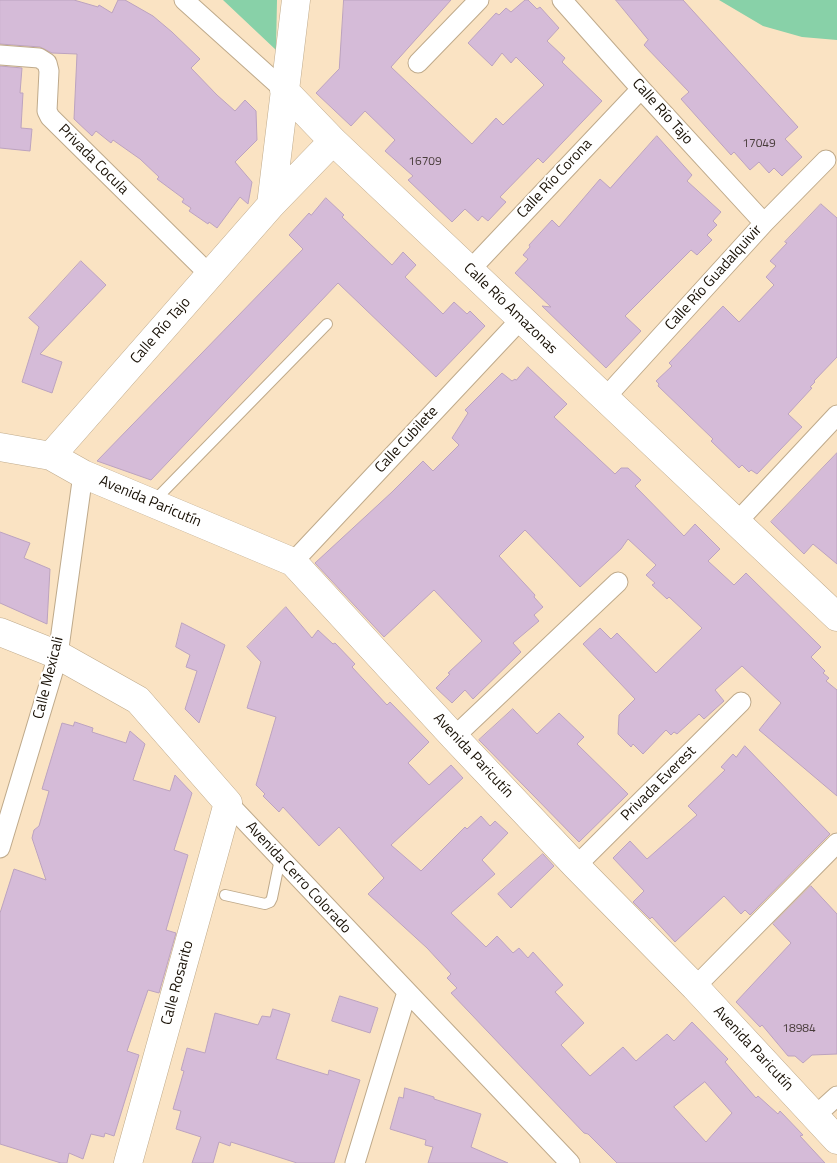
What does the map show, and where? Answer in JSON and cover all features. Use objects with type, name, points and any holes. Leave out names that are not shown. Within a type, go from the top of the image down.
[{"type":"street","name":"Calle Río Amazonas","points":[[184,0],[284,90],[333,141],[837,617]]},
{"type":"street","points":[[271,205],[296,0]]},
{"type":"street","points":[[418,63],[479,0]]},
{"type":"street","name":"Calle Río Tajo","points":[[562,0],[764,223]]},
{"type":"street","name":"Privada Cocula","points":[[0,56],[39,58],[47,63],[49,70],[47,110],[50,117],[210,275]]},
{"type":"street","name":"Calle Río Corona","points":[[470,270],[641,89]]},
{"type":"street","name":"Calle Río Tajo","points":[[51,456],[271,205],[333,141]]},
{"type":"street","name":"Calle Río Guadalquivir","points":[[605,398],[764,223],[826,160]]},
{"type":"street","name":"Calle Cubilete","points":[[293,562],[521,319]]},
{"type":"street","points":[[737,522],[837,414]]},
{"type":"street","name":"Avenida Paricutín","points":[[0,447],[51,456],[83,474],[293,562],[454,737],[576,866],[695,987],[837,1140]]},
{"type":"street","name":"Calle Mexicali","points":[[0,848],[58,655],[83,474]]},
{"type":"street","points":[[454,737],[618,582]]},
{"type":"street","name":"Avenida Cerro Colorado","points":[[0,632],[58,655],[138,700],[280,859],[570,1163]]},
{"type":"street","name":"Privada Everest","points":[[576,866],[741,702]]},
{"type":"street","name":"Calle Rosarito","points":[[128,1163],[228,803]]},
{"type":"street","points":[[695,987],[837,843]]},
{"type":"street","points":[[355,1163],[407,992]]},
{"type":"street","points":[[815,1116],[837,1096]]},
{"type":"lane","points":[[153,503],[328,324]]},
{"type":"lane","points":[[226,895],[265,904],[270,902],[280,859]]},
{"type":"green space","points":[[223,0],[277,0],[276,50]]},
{"type":"green space","points":[[719,0],[837,0],[837,40],[802,37],[763,26]]},
{"type":"building","points":[[0,0],[74,0],[98,7],[99,5],[112,13],[118,0],[125,0],[153,16],[200,59],[191,68],[217,95],[235,111],[245,100],[256,111],[257,140],[235,162],[252,182],[248,204],[240,197],[217,228],[189,211],[191,208],[182,202],[184,199],[157,179],[159,177],[140,159],[113,140],[111,143],[96,131],[92,136],[74,119],[77,54],[52,53],[40,47],[0,44]]},
{"type":"building","points":[[344,0],[451,0],[391,67],[472,144],[496,118],[503,125],[544,85],[516,57],[511,63],[502,53],[492,66],[468,43],[496,13],[499,15],[506,8],[511,12],[525,0],[528,0],[537,9],[540,7],[559,28],[547,41],[565,58],[562,62],[602,101],[543,163],[538,158],[500,197],[506,202],[488,221],[482,216],[478,221],[465,209],[452,222],[408,180],[413,176],[385,151],[395,140],[365,111],[351,126],[316,93],[339,69]]},
{"type":"building","points":[[616,0],[683,0],[798,127],[785,139],[802,157],[782,176],[774,168],[769,173],[759,162],[750,170],[734,152],[731,155],[681,99],[689,92],[644,45],[648,40]]},
{"type":"building","points":[[0,66],[22,68],[20,93],[23,93],[21,128],[32,129],[30,151],[0,148]]},
{"type":"building","points":[[657,136],[692,175],[687,181],[721,212],[713,221],[717,225],[707,235],[712,240],[697,255],[691,250],[625,316],[641,331],[606,368],[542,306],[551,307],[515,273],[528,259],[523,255],[530,247],[529,245],[552,220],[559,227],[600,179],[610,188]]},
{"type":"building","points":[[326,198],[344,215],[342,217],[392,265],[403,252],[416,265],[405,277],[443,314],[454,302],[467,314],[470,311],[485,326],[436,377],[338,283],[151,480],[97,461],[303,249],[289,235]]},
{"type":"building","points":[[821,204],[837,218],[837,357],[814,381],[810,387],[812,388],[788,414],[802,427],[757,474],[751,470],[749,472],[742,465],[739,468],[711,441],[713,439],[658,386],[659,384],[656,381],[672,366],[669,363],[723,306],[739,322],[774,285],[766,277],[776,266],[770,261]]},
{"type":"building","points":[[81,261],[106,285],[40,354],[62,362],[52,393],[22,382],[39,327],[29,318]]},
{"type":"building","points":[[528,367],[567,404],[554,417],[615,474],[621,468],[628,468],[641,480],[635,486],[684,536],[695,524],[720,549],[708,561],[734,585],[746,573],[821,647],[811,657],[825,671],[823,673],[829,678],[826,681],[837,690],[837,796],[759,730],[781,703],[742,666],[715,690],[724,701],[704,719],[699,714],[677,734],[674,732],[671,735],[666,730],[643,754],[633,744],[631,747],[618,734],[619,715],[635,699],[583,644],[600,628],[611,639],[617,633],[656,673],[702,628],[669,597],[667,599],[652,585],[655,583],[646,575],[656,565],[628,539],[621,549],[580,587],[525,530],[499,556],[535,595],[534,597],[543,607],[534,615],[539,621],[513,643],[521,652],[473,699],[465,690],[452,703],[436,688],[450,674],[448,673],[482,641],[434,590],[384,637],[315,563],[423,461],[433,471],[459,445],[452,438],[468,413],[465,410],[502,373],[512,381],[516,380]]},
{"type":"building","points":[[837,453],[837,564],[813,544],[804,554],[771,522]]},
{"type":"building","points":[[0,532],[30,543],[24,558],[50,569],[47,624],[0,603]]},
{"type":"building","points":[[286,607],[312,638],[318,630],[333,644],[335,643],[355,664],[352,667],[387,705],[390,702],[429,742],[408,763],[429,785],[451,765],[463,778],[391,845],[421,871],[465,827],[467,829],[481,816],[490,826],[495,821],[508,833],[482,860],[495,874],[451,913],[486,947],[497,936],[513,953],[519,948],[528,958],[533,952],[563,985],[555,992],[584,1023],[561,1045],[590,1076],[623,1047],[636,1061],[667,1034],[674,1041],[692,1022],[728,1059],[725,1062],[756,1098],[758,1096],[778,1114],[780,1111],[803,1135],[800,1136],[825,1163],[617,1163],[588,1134],[584,1133],[451,993],[457,988],[447,978],[451,974],[427,948],[368,894],[384,878],[339,827],[319,846],[283,807],[279,812],[263,796],[265,794],[256,785],[276,717],[247,708],[261,662],[247,647]],"holes":[[[705,1082],[732,1113],[706,1142],[674,1107]]]},
{"type":"building","points":[[182,623],[225,645],[199,723],[185,709],[197,671],[186,667],[190,655],[176,647]]},
{"type":"building","points":[[513,709],[537,734],[559,713],[584,737],[577,744],[628,794],[579,842],[479,740]]},
{"type":"building","points":[[75,722],[93,728],[92,732],[126,743],[130,731],[145,744],[133,780],[170,791],[175,775],[192,793],[174,850],[188,855],[166,930],[176,933],[159,993],[148,990],[127,1051],[139,1055],[114,1136],[105,1133],[104,1137],[91,1134],[83,1159],[69,1153],[67,1163],[61,1163],[0,1144],[0,913],[14,869],[46,880],[32,838],[34,830],[39,826],[49,791],[42,789],[62,723],[73,726]]},
{"type":"building","points":[[745,746],[830,834],[750,915],[745,910],[741,914],[724,896],[675,942],[652,917],[650,919],[633,902],[644,891],[613,858],[630,841],[647,859],[697,815],[688,806],[725,770],[721,767],[733,754],[736,757]]},
{"type":"building","points":[[543,854],[554,866],[511,908],[498,894]]},
{"type":"building","points":[[811,886],[837,914],[837,1054],[812,1055],[803,1063],[795,1056],[788,1056],[762,1025],[760,1027],[736,1002],[791,943],[773,924]]},
{"type":"building","points":[[340,996],[378,1008],[370,1033],[332,1021]]},
{"type":"building","points":[[273,1009],[290,1014],[276,1059],[328,1075],[329,1070],[360,1080],[334,1163],[297,1163],[231,1142],[230,1146],[219,1142],[213,1163],[192,1163],[201,1137],[176,1129],[181,1111],[173,1109],[184,1071],[181,1070],[187,1048],[205,1053],[215,1013],[258,1025],[262,1016],[270,1017]]},
{"type":"building","points":[[405,1088],[481,1114],[471,1147],[508,1163],[428,1163],[433,1147],[425,1145],[426,1140],[390,1129],[399,1097],[403,1098]]}]
